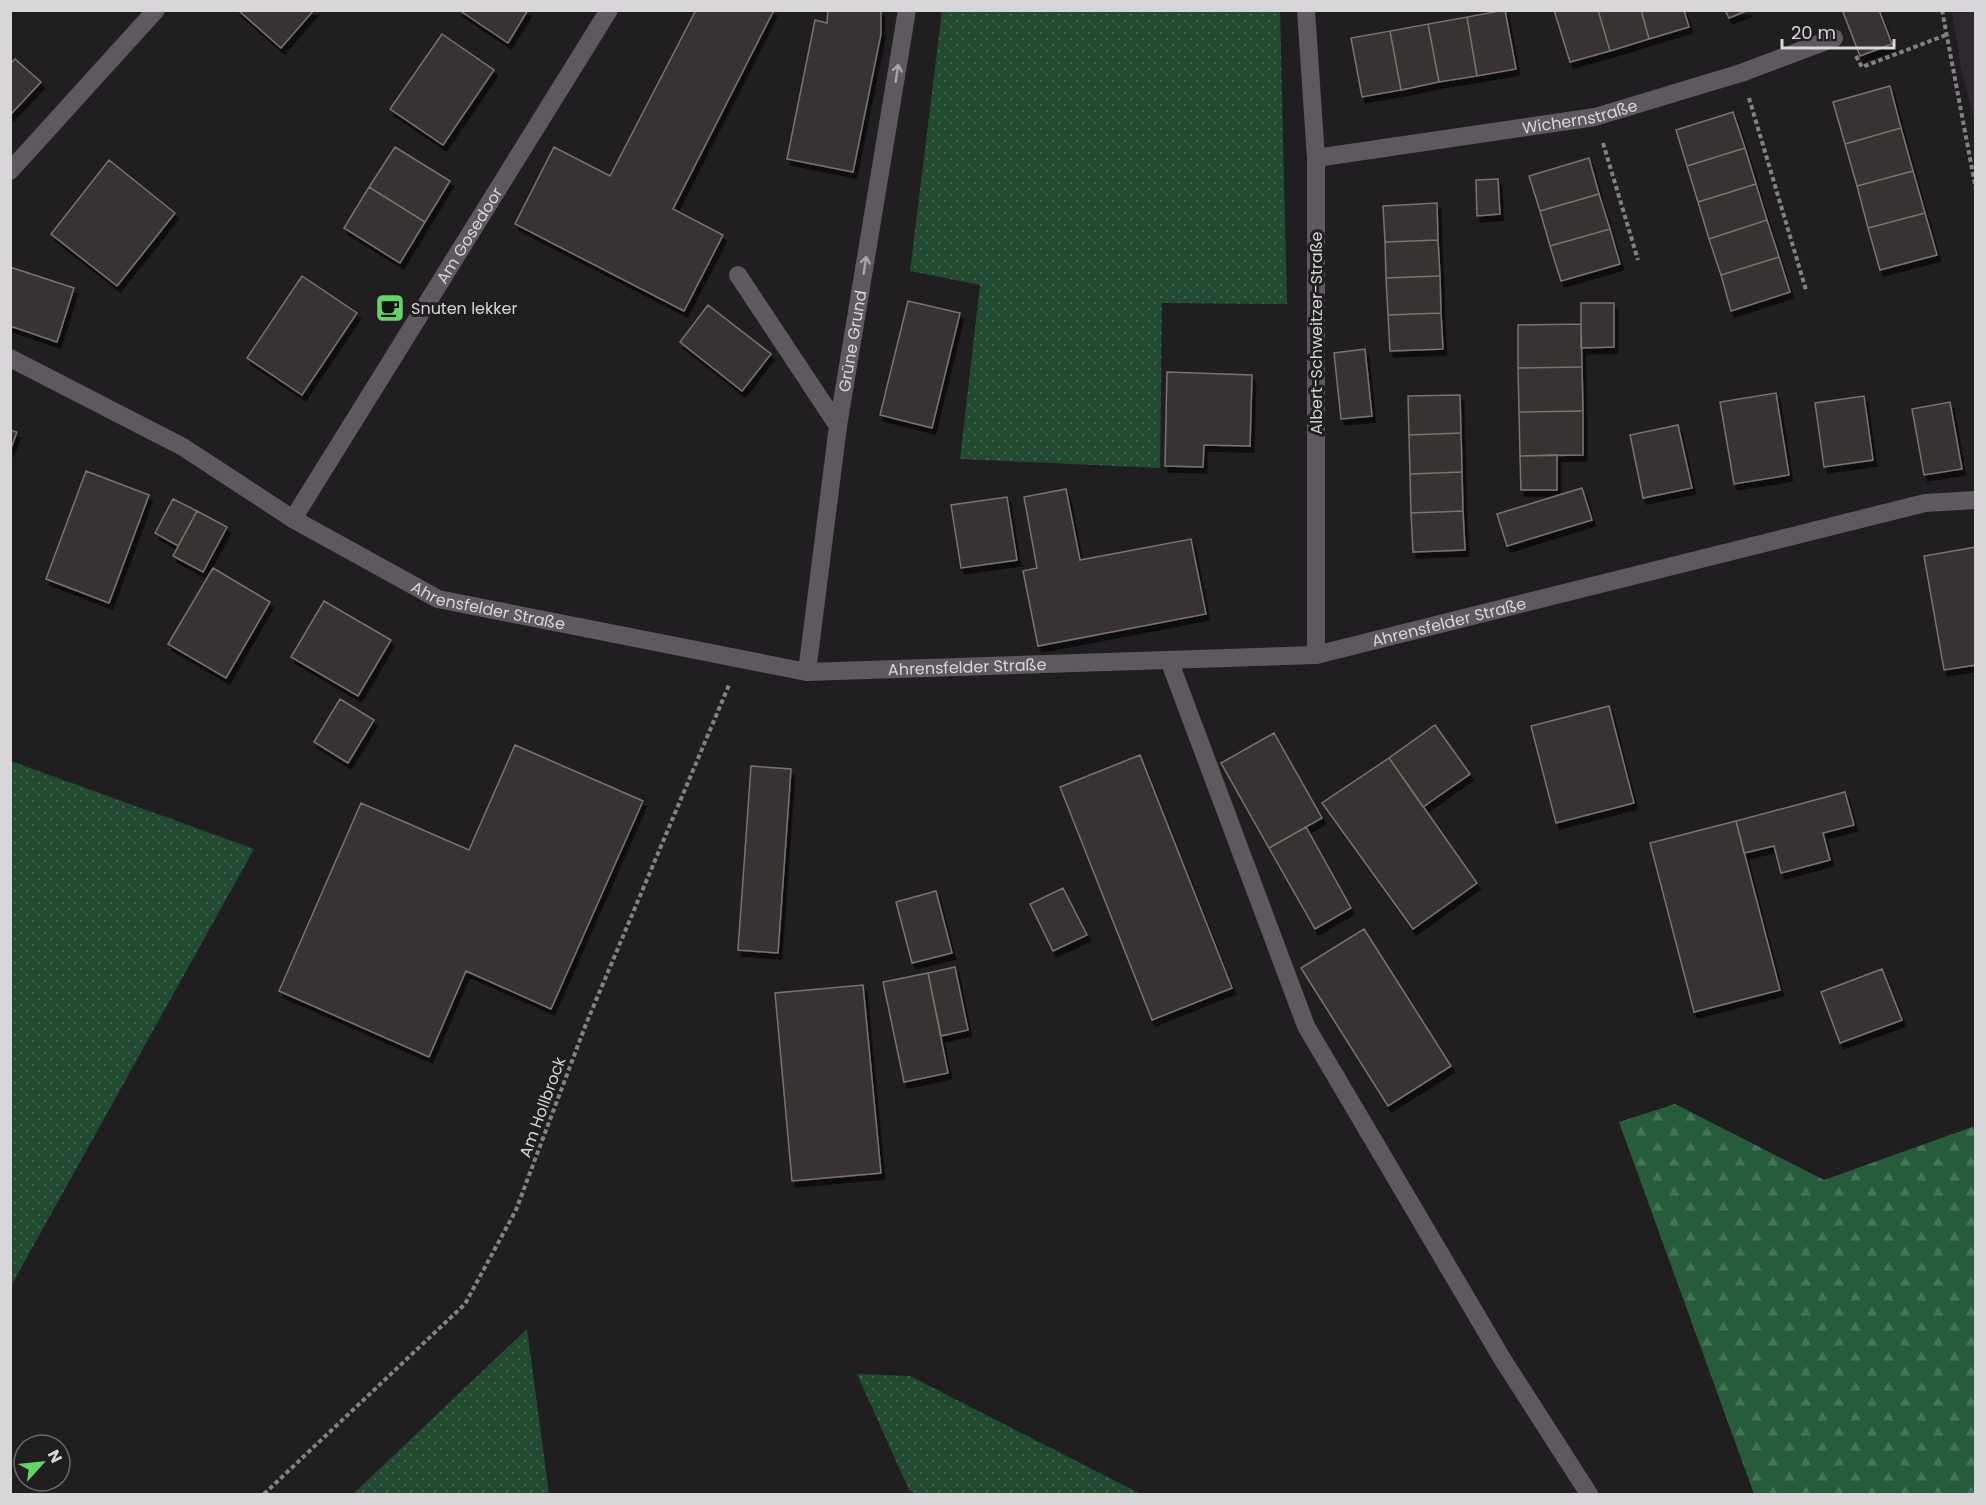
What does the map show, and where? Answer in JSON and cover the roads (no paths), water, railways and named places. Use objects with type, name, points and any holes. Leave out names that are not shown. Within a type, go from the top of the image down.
[{"type":"street","points":[[10,171],[156,10]]},
{"type":"street","name":"Am Gosedoor","points":[[292,519],[609,10]]},
{"type":"street","name":"Grüne Grund","points":[[807,672],[838,426],[907,10]]},
{"type":"street","name":"Albert-Schweitzer-Straße","points":[[1306,10],[1316,158],[1316,655]]},
{"type":"street","name":"Wichernstraße","points":[[1316,158],[1595,117],[1742,73],[1834,38]]},
{"type":"street","points":[[738,275],[838,426]]},
{"type":"street","name":"Ahrensfelder Straße","points":[[10,358],[183,447],[292,519],[438,599],[807,672],[1316,655],[1925,503],[1976,500]]},
{"type":"street","points":[[1169,660],[1306,1026],[1503,1359],[1589,1494]]},
{"type":"place","name":"Snuten lekker","points":[[390,308]]}]
